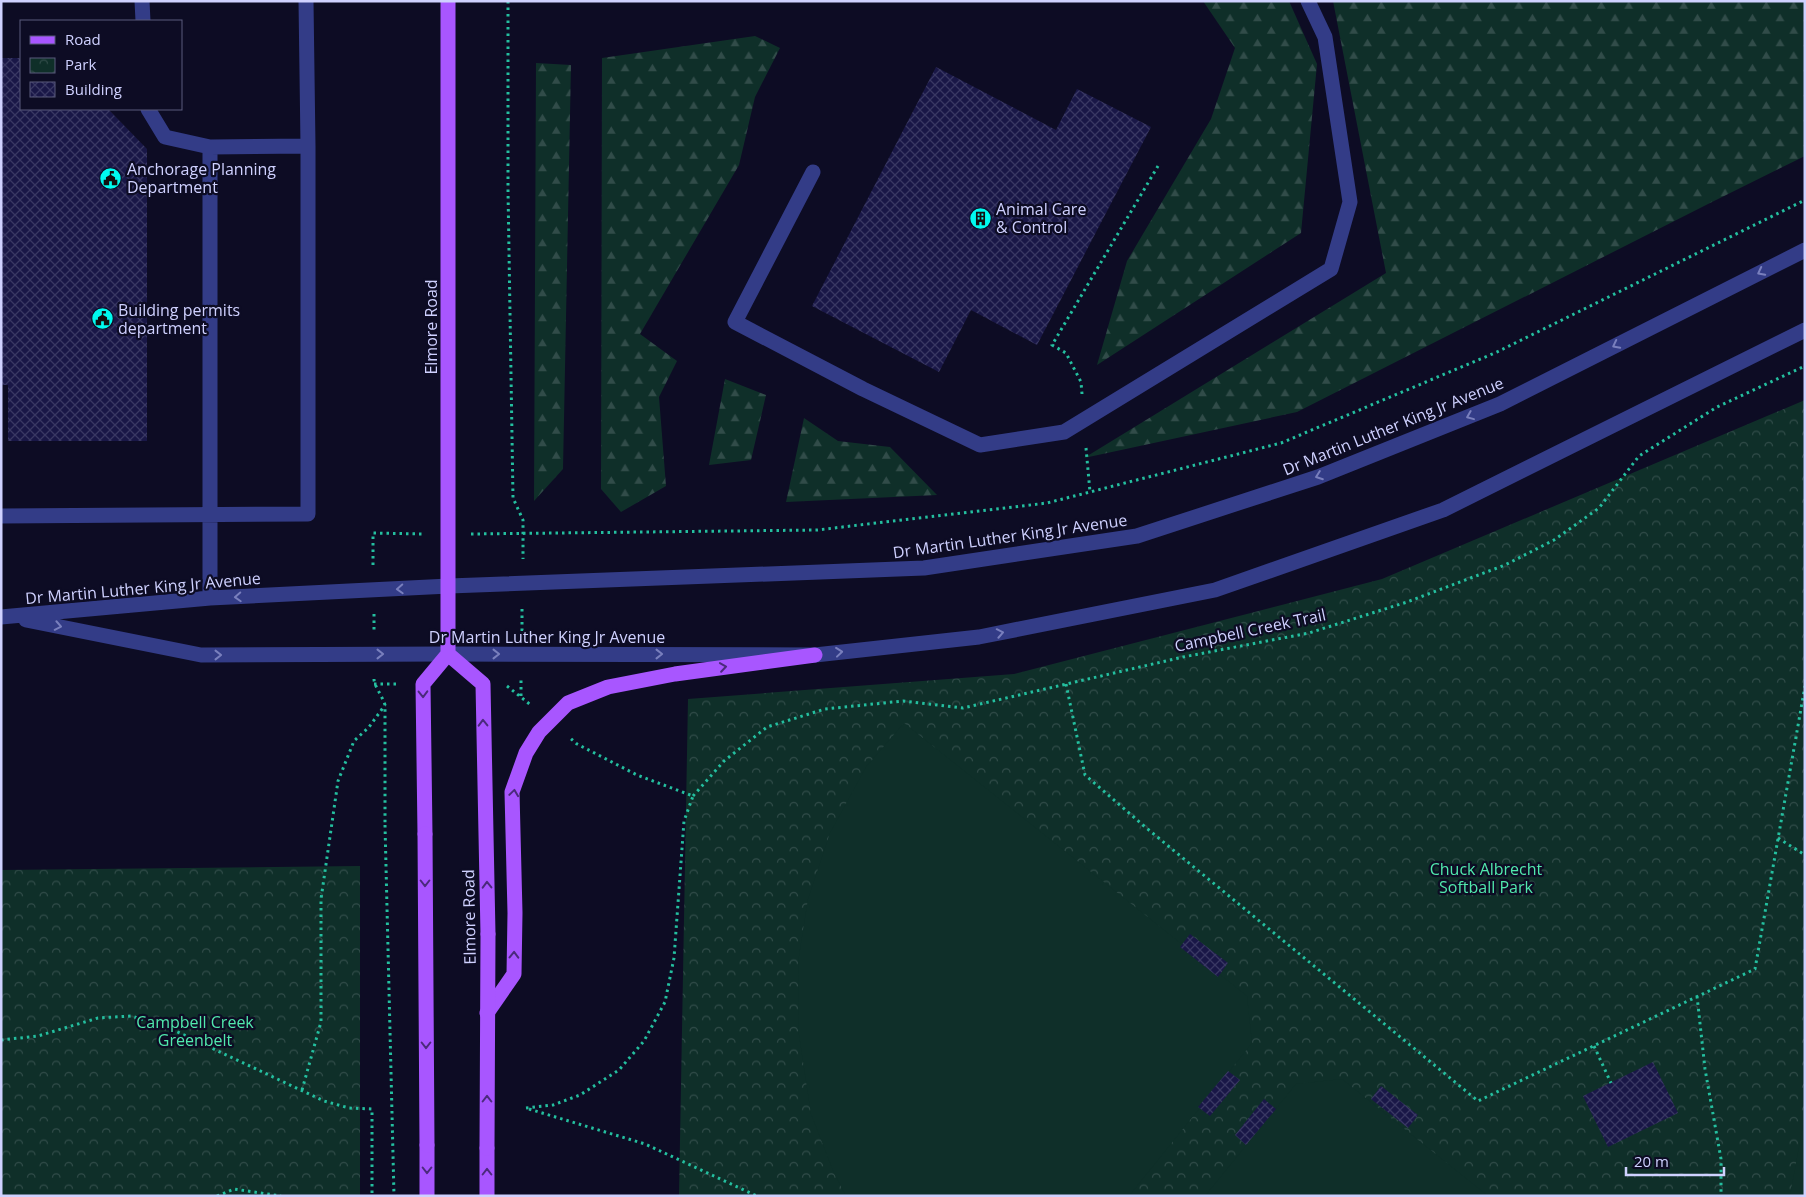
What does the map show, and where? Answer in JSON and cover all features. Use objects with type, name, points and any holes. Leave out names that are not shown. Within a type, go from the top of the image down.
[{"type":"main road","name":"Elmore Road","points":[[448,1],[448,654],[483,684],[488,934],[487,1196]]},
{"type":"main road","points":[[427,1196],[423,684],[448,654]]},
{"type":"main road","points":[[487,1013],[514,974],[515,913],[512,792],[526,752],[539,732],[568,702],[608,687],[676,674],[816,655]]},
{"type":"street","points":[[142,1],[143,20]]},
{"type":"street","points":[[1,516],[308,514],[306,1]]},
{"type":"street","points":[[813,172],[735,322],[863,389],[980,445],[1064,432],[1331,269],[1350,202],[1325,37],[1308,1]]},
{"type":"street","points":[[149,110],[165,137],[210,147],[308,146]]},
{"type":"street","points":[[210,147],[210,598]]},
{"type":"street","name":"Dr Martin Luther King Jr Avenue","points":[[6,617],[210,598],[449,586],[924,568],[1137,536],[1318,477],[1500,404],[1805,250]]},
{"type":"street","name":"Dr Martin Luther King Jr Avenue","points":[[6,617],[201,655],[816,655],[979,637],[1215,590],[1443,510],[1805,330]]},
{"type":"path","points":[[508,1],[508,190],[513,498],[523,520],[521,697]]},
{"type":"path","points":[[1090,492],[1081,382],[1066,353],[1052,345],[1158,166]]},
{"type":"path","points":[[523,534],[817,530],[1047,503],[1281,443],[1496,352],[1805,200]]},
{"type":"path","name":"Campbell Creek Trail","points":[[693,796],[724,761],[767,727],[826,708],[903,701],[963,708],[1183,657],[1309,633],[1407,602],[1505,565],[1554,540],[1598,508],[1639,456],[1716,406],[1805,366]]},
{"type":"path","points":[[374,684],[382,694],[385,705],[385,825],[394,1196]]},
{"type":"path","points":[[1066,684],[1085,775],[1152,833],[1478,1101],[1755,969],[1805,686]]},
{"type":"path","points":[[302,1090],[321,1022],[321,899],[338,781],[354,741],[369,727],[385,705]]},
{"type":"path","points":[[577,744],[637,775],[693,796],[684,822],[674,958],[666,1002],[644,1041],[619,1070],[580,1095],[553,1105],[526,1108],[644,1144],[757,1196]]},
{"type":"path","points":[[1778,838],[1805,855]]},
{"type":"path","points":[[1697,996],[1705,1069],[1721,1159],[1721,1196]]},
{"type":"path","points":[[1,1040],[38,1036],[98,1018],[131,1016],[167,1027],[324,1101],[349,1108],[372,1109],[372,1196]]},
{"type":"path","points":[[1594,1046],[1611,1083]]},
{"type":"path","points":[[217,1196],[234,1189],[281,1196]]},
{"type":"green space","points":[[1203,1],[1289,1],[1317,64],[1301,233],[1097,365],[1127,261],[1211,119],[1235,48]]},
{"type":"green space","points":[[1333,1],[1805,1],[1805,156],[1297,412],[1084,458],[1386,273]]},
{"type":"green space","points":[[755,36],[780,48],[755,97],[739,165],[640,334],[677,361],[659,397],[666,486],[621,512],[601,489],[602,58]]},
{"type":"green space","points":[[536,63],[571,65],[563,469],[534,501]]},
{"type":"green space","points":[[725,379],[766,395],[751,460],[709,465]]},
{"type":"green space","name":"Chuck Albrecht Softball Park","points":[[1805,400],[1805,1196],[679,1196],[688,699],[1014,674],[1382,579]]},
{"type":"green space","points":[[804,418],[838,441],[890,447],[937,495],[786,502]]},
{"type":"green space","points":[[904,723],[1247,996],[1252,1043],[1129,1196],[846,1196],[834,1173],[811,1114],[799,1035],[798,962],[808,899],[830,833],[866,767]]},
{"type":"green space","name":"Campbell Creek Greenbelt","points":[[360,866],[360,1196],[1,1196],[1,870]]},
{"type":"green space","points":[[1342,1079],[1488,1196],[1205,1196],[1296,1084]]},
{"type":"green space","points":[[1805,1114],[1805,1196],[1790,1196]]},
{"type":"building","points":[[1,58],[20,58],[20,110],[109,110],[147,149],[147,441],[8,441],[8,385],[1,385]]},
{"type":"building","name":"Animal Care & Control","points":[[936,67],[1056,130],[1077,89],[1151,127],[1037,345],[971,310],[939,372],[812,306]]},
{"type":"building","points":[[1190,934],[1228,963],[1218,977],[1180,947]]},
{"type":"building","points":[[1653,1062],[1678,1113],[1608,1147],[1583,1096]]},
{"type":"building","points":[[1228,1071],[1240,1080],[1210,1116],[1198,1107]]},
{"type":"building","points":[[1381,1086],[1418,1115],[1408,1128],[1371,1099]]},
{"type":"building","points":[[1264,1099],[1276,1109],[1246,1145],[1235,1135]]},
{"type":"place","name":"Anchorage Planning Department","points":[[111,178]]},
{"type":"place","name":"Animal Care & Control","points":[[980,218]]},
{"type":"place","name":"Building permits department","points":[[102,319]]}]
